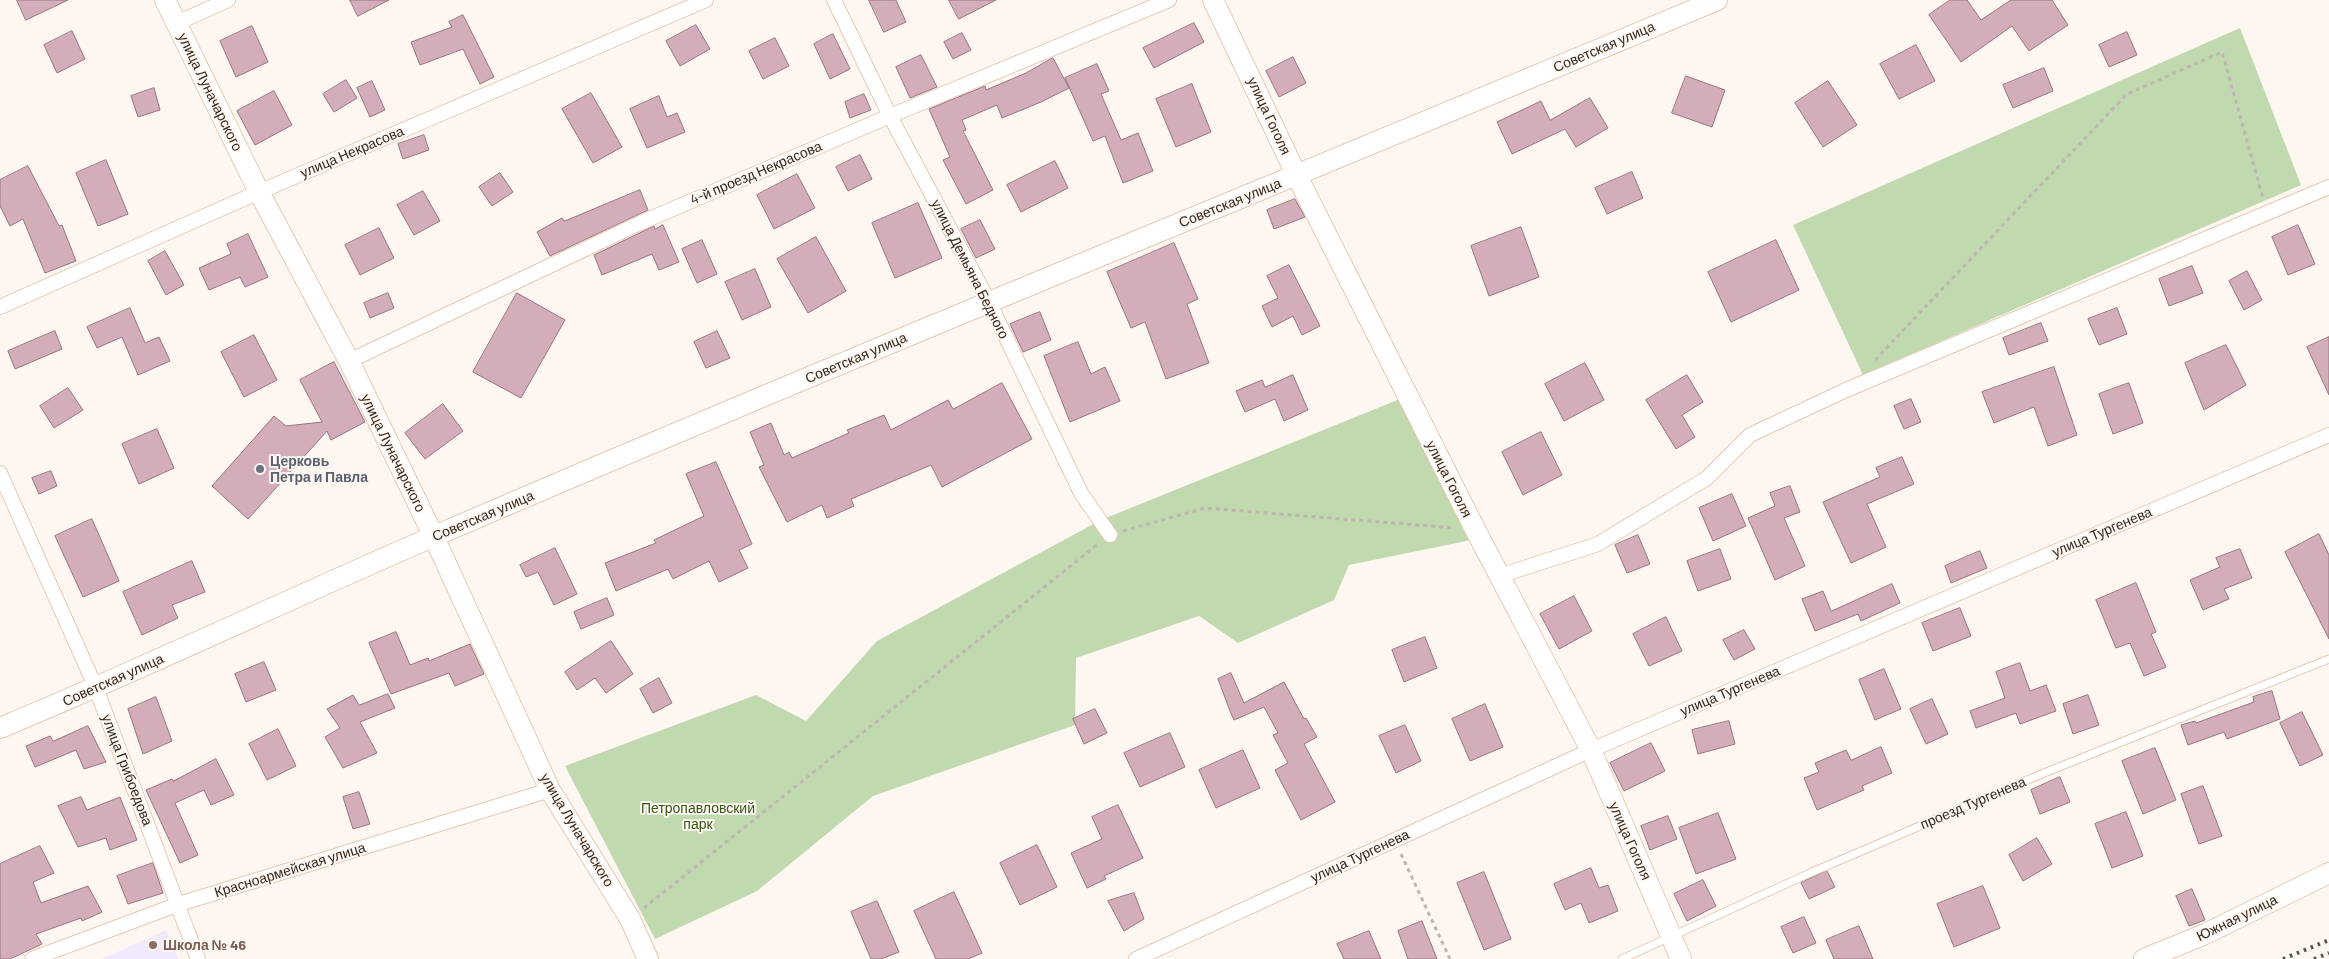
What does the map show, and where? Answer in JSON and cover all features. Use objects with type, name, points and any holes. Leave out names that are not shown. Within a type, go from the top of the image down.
[{"type":"street","name":"улица Луначарского","points":[[165,0],[259,192],[349,362],[434,537],[550,790],[630,919],[648,959]]},
{"type":"street","points":[[177,23],[228,0]]},
{"type":"street","name":"улица Некрасова","points":[[0,307],[259,192],[706,0]]},
{"type":"street","name":"улица Демьяна Бедного","points":[[834,0],[890,116],[989,302],[1081,493],[1110,535]]},
{"type":"street","name":"4-й проезд Некрасова","points":[[349,362],[640,223],[890,116],[1170,0]]},
{"type":"street","name":"улица Гоголя","points":[[1213,0],[1297,176],[1475,530],[1591,750],[1681,959]]},
{"type":"street","name":"Советская улица","points":[[0,728],[96,688],[434,537],[989,302],[1297,176],[1717,0]]},
{"type":"street","points":[[1499,576],[1598,544],[1707,478],[1750,435],[1846,390],[2329,187]]},
{"type":"street","name":"улица Тургенева","points":[[1136,959],[1591,750],[2329,435]]},
{"type":"street","name":"улица Грибоедова","points":[[0,473],[96,688],[179,904],[198,959]]},
{"type":"street","name":"Красноармейская улица","points":[[32,959],[179,904],[550,790]]},
{"type":"street","name":"Южная улица","points":[[2144,959],[2203,935],[2329,873]]},
{"type":"lane","name":"проезд Тургенева","points":[[1622,959],[1810,873],[2039,775],[2329,659]]},
{"type":"path","points":[[1873,361],[2127,94],[2222,52],[2268,213]]},
{"type":"path","points":[[630,919],[1110,535],[1205,508],[1475,530]]},
{"type":"path","points":[[1394,840],[1450,959]]},
{"type":"shaded area","name":"Школа № 46","points":[[166,930],[178,959],[102,959]]},
{"type":"green space","points":[[2240,28],[2301,185],[1863,375],[1793,225]]},
{"type":"green space","name":"Петропавловский парк","points":[[1405,397],[1476,539],[1349,565],[1334,600],[1238,643],[1199,616],[1076,658],[1075,725],[873,796],[757,891],[655,939],[565,766],[756,695],[806,721],[877,641],[1101,520]]},
{"type":"building","points":[[17,0],[68,0],[26,20]]},
{"type":"building","points":[[350,0],[389,0],[358,16]]},
{"type":"building","points":[[869,0],[896,0],[906,22],[884,32]]},
{"type":"building","points":[[949,0],[996,0],[959,19]]},
{"type":"building","points":[[1950,0],[1967,0],[1981,20],[2011,0],[2052,0],[2068,25],[2029,51],[2012,26],[1961,62],[1929,15]]},
{"type":"building","points":[[463,15],[494,77],[480,84],[463,49],[420,65],[411,42],[452,27],[449,22]]},
{"type":"building","points":[[1194,23],[1204,42],[1154,68],[1143,48]]},
{"type":"building","points":[[696,25],[710,49],[680,66],[666,41]]},
{"type":"building","points":[[252,26],[268,62],[236,77],[220,41]]},
{"type":"building","points":[[72,31],[85,59],[57,73],[44,45]]},
{"type":"building","points":[[2127,32],[2137,55],[2109,67],[2099,45]]},
{"type":"building","points":[[962,33],[971,50],[953,59],[944,42]]},
{"type":"building","points":[[833,34],[850,69],[830,79],[814,44]]},
{"type":"building","points":[[775,38],[789,66],[763,79],[749,51]]},
{"type":"building","points":[[1916,45],[1935,81],[1899,99],[1880,64]]},
{"type":"building","points":[[921,55],[937,87],[910,98],[896,67]]},
{"type":"building","points":[[1293,57],[1306,83],[1279,97],[1266,71]]},
{"type":"building","points":[[1053,58],[1069,88],[1002,118],[997,105],[962,120],[966,130],[963,131],[993,190],[966,204],[943,160],[950,157],[929,109],[985,86],[986,90],[1026,73]]},
{"type":"building","points":[[1097,64],[1109,91],[1101,94],[1121,140],[1138,133],[1153,171],[1123,183],[1105,136],[1093,141],[1065,78]]},
{"type":"building","points":[[2044,68],[2053,91],[2013,108],[2003,85]]},
{"type":"building","points":[[1686,76],[1725,90],[1712,127],[1672,113]]},
{"type":"building","points":[[346,80],[357,98],[334,112],[323,94]]},
{"type":"building","points":[[372,81],[385,110],[370,117],[357,88]]},
{"type":"building","points":[[1828,81],[1857,125],[1823,147],[1795,103]]},
{"type":"building","points":[[1192,84],[1211,132],[1176,147],[1156,99]]},
{"type":"building","points":[[154,88],[160,110],[138,117],[131,96]]},
{"type":"building","points":[[274,91],[292,125],[255,145],[237,111]]},
{"type":"building","points":[[591,93],[622,147],[593,163],[562,109]]},
{"type":"building","points":[[864,94],[871,110],[850,118],[845,102]]},
{"type":"building","points":[[659,96],[667,117],[677,113],[685,132],[647,148],[630,109]]},
{"type":"building","points":[[1590,98],[1608,128],[1576,147],[1565,129],[1512,154],[1497,122],[1541,101],[1550,120]]},
{"type":"building","points":[[424,135],[429,150],[403,159],[398,144]]},
{"type":"building","points":[[860,155],[872,179],[848,191],[836,167]]},
{"type":"building","points":[[106,160],[128,214],[98,226],[76,173]]},
{"type":"building","points":[[1055,161],[1068,188],[1021,212],[1007,185]]},
{"type":"building","points":[[28,166],[59,226],[62,225],[76,261],[45,273],[23,219],[10,226],[0,206],[0,180]]},
{"type":"building","points":[[1632,172],[1643,198],[1607,214],[1595,188]]},
{"type":"building","points":[[500,173],[513,192],[492,206],[479,187]]},
{"type":"building","points":[[797,174],[815,208],[774,229],[757,195]]},
{"type":"building","points":[[640,190],[648,210],[550,256],[537,232],[562,218],[564,221]]},
{"type":"building","points":[[423,191],[440,221],[414,235],[397,205]]},
{"type":"building","points":[[1295,199],[1305,217],[1274,229],[1267,210]]},
{"type":"building","points":[[918,203],[942,258],[895,278],[872,223]]},
{"type":"building","points":[[980,220],[995,249],[976,258],[961,229]]},
{"type":"building","points":[[663,225],[679,262],[659,270],[652,254],[602,275],[594,255],[654,226],[655,229]]},
{"type":"building","points":[[2298,225],[2315,264],[2288,275],[2272,237]]},
{"type":"building","points":[[1521,227],[1539,277],[1489,296],[1471,246]]},
{"type":"building","points":[[379,228],[394,258],[360,275],[345,245]]},
{"type":"building","points":[[248,234],[268,277],[245,287],[240,277],[209,290],[199,268],[231,254],[227,244]]},
{"type":"building","points":[[816,237],[846,291],[808,313],[777,259]]},
{"type":"building","points":[[702,240],[717,274],[697,283],[682,249]]},
{"type":"building","points":[[1776,240],[1799,290],[1731,322],[1708,272]]},
{"type":"building","points":[[1174,243],[1198,299],[1187,304],[1209,363],[1166,379],[1145,322],[1131,328],[1107,272]]},
{"type":"building","points":[[165,251],[184,285],[166,295],[148,261]]},
{"type":"building","points":[[1289,265],[1320,326],[1302,335],[1293,316],[1272,327],[1262,306],[1278,298],[1267,276]]},
{"type":"building","points":[[2192,266],[2203,293],[2169,306],[2159,279]]},
{"type":"building","points":[[755,269],[771,307],[742,320],[725,282]]},
{"type":"building","points":[[2247,271],[2262,300],[2244,310],[2229,281]]},
{"type":"building","points":[[388,293],[394,308],[370,318],[364,303]]},
{"type":"building","points":[[517,293],[565,320],[521,398],[473,372]]},
{"type":"building","points":[[130,308],[145,343],[159,337],[170,361],[138,375],[122,337],[97,348],[87,327]]},
{"type":"building","points":[[2117,308],[2127,334],[2099,345],[2088,319]]},
{"type":"building","points":[[1040,312],[1051,340],[1023,352],[1010,324]]},
{"type":"building","points":[[2041,323],[2048,341],[2009,355],[2003,338]]},
{"type":"building","points":[[55,331],[62,349],[15,369],[8,351]]},
{"type":"building","points":[[717,331],[730,358],[706,368],[694,342]]},
{"type":"building","points":[[254,335],[277,380],[244,397],[221,352]]},
{"type":"building","points":[[2329,337],[2329,395],[2307,347]]},
{"type":"building","points":[[1078,342],[1091,374],[1105,367],[1120,401],[1070,422],[1044,356]]},
{"type":"building","points":[[2226,345],[2246,385],[2204,410],[2185,363]]},
{"type":"building","name":"Церковь Петра и Павла","points":[[334,362],[365,422],[331,440],[327,431],[248,519],[212,486],[274,416],[286,426],[322,422],[300,380]]},
{"type":"building","points":[[1585,363],[1604,400],[1564,421],[1545,384]]},
{"type":"building","points":[[2054,367],[2077,435],[2048,446],[2034,407],[1994,423],[1982,392]]},
{"type":"building","points":[[1293,375],[1308,410],[1284,421],[1275,399],[1245,412],[1236,391],[1262,380],[1265,387]]},
{"type":"building","points":[[1687,375],[1703,402],[1682,415],[1695,437],[1676,449],[1646,400]]},
{"type":"building","points":[[1002,383],[1032,439],[942,487],[931,465],[851,499],[854,506],[827,518],[822,505],[787,522],[759,467],[764,465],[750,432],[771,423],[784,455],[789,452],[792,458],[849,433],[847,430],[884,415],[891,430],[948,400],[953,409]]},
{"type":"building","points":[[2129,383],[2143,423],[2113,434],[2099,394]]},
{"type":"building","points":[[68,388],[83,410],[54,428],[40,406]]},
{"type":"building","points":[[1911,399],[1921,422],[1904,429],[1894,406]]},
{"type":"building","points":[[443,404],[463,431],[425,459],[405,433]]},
{"type":"building","points":[[157,429],[174,468],[139,484],[122,444]]},
{"type":"building","points":[[1541,432],[1562,475],[1523,495],[1502,452]]},
{"type":"building","points":[[1902,457],[1914,484],[1867,504],[1886,547],[1851,563],[1823,502],[1880,477],[1876,468]]},
{"type":"building","points":[[716,462],[752,544],[739,550],[748,568],[719,582],[709,561],[673,579],[668,569],[616,591],[605,563],[656,543],[654,540],[704,516],[686,474]]},
{"type":"building","points":[[51,471],[57,486],[39,494],[32,478]]},
{"type":"building","points":[[1790,486],[1800,512],[1784,518],[1805,566],[1775,580],[1748,518],[1775,506],[1770,493]]},
{"type":"building","points":[[1732,494],[1746,526],[1713,541],[1699,508]]},
{"type":"building","points":[[92,519],[119,581],[83,597],[55,536]]},
{"type":"building","points":[[2319,534],[2329,555],[2329,639],[2285,552]]},
{"type":"building","points":[[1638,535],[1650,564],[1627,573],[1615,545]]},
{"type":"building","points":[[555,548],[577,594],[554,605],[538,572],[526,577],[520,565]]},
{"type":"building","points":[[1720,549],[1731,579],[1698,591],[1687,561]]},
{"type":"building","points":[[2240,549],[2252,578],[2224,589],[2229,599],[2203,610],[2190,580],[2220,567],[2216,558]]},
{"type":"building","points":[[1980,551],[1987,568],[1951,583],[1945,566]]},
{"type":"building","points":[[192,561],[205,592],[172,605],[178,618],[142,635],[123,592]]},
{"type":"building","points":[[2136,583],[2156,632],[2151,634],[2166,667],[2144,676],[2130,643],[2116,648],[2096,600]]},
{"type":"building","points":[[1892,584],[1900,603],[1861,621],[1858,614],[1815,631],[1802,599],[1823,591],[1831,611]]},
{"type":"building","points":[[1574,596],[1592,631],[1559,649],[1540,614]]},
{"type":"building","points":[[607,598],[614,615],[581,629],[574,612]]},
{"type":"building","points":[[1960,608],[1971,636],[1933,651],[1922,623]]},
{"type":"building","points":[[1666,617],[1682,651],[1649,666],[1633,634]]},
{"type":"building","points":[[1744,630],[1755,649],[1734,660],[1723,640]]},
{"type":"building","points":[[396,632],[410,665],[428,658],[429,661],[470,644],[484,674],[455,686],[449,673],[391,694],[369,643]]},
{"type":"building","points":[[1425,637],[1437,668],[1404,682],[1392,650]]},
{"type":"building","points":[[611,641],[633,674],[606,693],[595,678],[577,690],[565,672]]},
{"type":"building","points":[[264,662],[276,690],[246,702],[235,674]]},
{"type":"building","points":[[2020,663],[2030,691],[2046,685],[2056,711],[2020,724],[2016,713],[1976,728],[1970,711],[2005,698],[1996,672]]},
{"type":"building","points":[[1884,669],[1901,709],[1875,720],[1859,680]]},
{"type":"building","points":[[1231,673],[1244,703],[1284,682],[1304,719],[1306,718],[1317,737],[1304,744],[1335,802],[1301,820],[1275,770],[1288,763],[1273,735],[1278,733],[1264,707],[1234,720],[1218,679]]},
{"type":"building","points":[[659,678],[672,703],[653,713],[640,689]]},
{"type":"building","points":[[2272,691],[2280,719],[2227,739],[2224,732],[2188,745],[2181,725],[2195,721],[2196,723],[2254,702],[2253,697]]},
{"type":"building","points":[[388,694],[395,708],[360,722],[377,753],[343,768],[325,737],[340,728],[327,709],[353,695],[359,705]]},
{"type":"building","points":[[2088,695],[2099,725],[2073,734],[2063,704]]},
{"type":"building","points":[[156,697],[172,741],[143,754],[128,709]]},
{"type":"building","points":[[1932,699],[1948,734],[1926,744],[1910,709]]},
{"type":"building","points":[[1485,704],[1503,747],[1470,761],[1452,719]]},
{"type":"building","points":[[1095,709],[1107,733],[1084,744],[1073,719]]},
{"type":"building","points":[[2302,712],[2323,755],[2300,766],[2280,723]]},
{"type":"building","points":[[1729,721],[1735,744],[1698,754],[1692,730]]},
{"type":"building","points":[[1405,725],[1421,761],[1396,773],[1379,736]]},
{"type":"building","points":[[88,726],[106,762],[84,769],[76,750],[35,767],[26,746],[50,736],[53,741]]},
{"type":"building","points":[[278,729],[296,766],[267,780],[249,744]]},
{"type":"building","points":[[1170,733],[1185,767],[1140,787],[1124,753]]},
{"type":"building","points":[[1651,743],[1665,771],[1624,791],[1610,763]]},
{"type":"building","points":[[1881,747],[1892,773],[1862,786],[1864,790],[1817,810],[1804,778],[1819,772],[1815,763],[1846,750],[1851,760]]},
{"type":"building","points":[[2155,748],[2176,800],[2143,814],[2122,761]]},
{"type":"building","points":[[1243,750],[1260,788],[1216,808],[1199,770]]},
{"type":"building","points":[[216,759],[234,795],[211,805],[204,790],[175,803],[198,855],[180,863],[146,790],[172,779],[173,781]]},
{"type":"building","points":[[2060,777],[2070,802],[2040,814],[2031,790]]},
{"type":"building","points":[[2203,786],[2222,836],[2199,844],[2181,794]]},
{"type":"building","points":[[359,792],[370,824],[353,829],[343,797]]},
{"type":"building","points":[[81,797],[87,810],[120,797],[137,840],[110,850],[106,838],[78,847],[58,806]]},
{"type":"building","points":[[1118,805],[1143,858],[1104,876],[1106,879],[1087,888],[1071,853],[1102,839],[1092,817]]},
{"type":"building","points":[[2126,812],[2143,856],[2112,868],[2095,824]]},
{"type":"building","points":[[1718,813],[1736,859],[1696,874],[1679,828]]},
{"type":"building","points":[[1668,816],[1677,839],[1650,850],[1641,826]]},
{"type":"building","points":[[2037,838],[2052,864],[2023,881],[2009,855]]},
{"type":"building","points":[[1037,845],[1057,887],[1020,905],[1000,863]]},
{"type":"building","points":[[40,846],[54,873],[33,882],[41,903],[88,886],[102,912],[82,921],[81,918],[36,934],[42,944],[10,959],[0,959],[0,864]]},
{"type":"building","points":[[153,863],[163,893],[128,904],[117,876]]},
{"type":"building","points":[[1591,868],[1599,888],[1608,885],[1618,911],[1589,923],[1581,903],[1565,910],[1554,884]]},
{"type":"building","points":[[1827,871],[1835,887],[1809,899],[1801,883]]},
{"type":"building","points":[[1484,872],[1511,939],[1484,950],[1457,883]]},
{"type":"building","points":[[1703,880],[1716,906],[1687,921],[1674,894]]},
{"type":"building","points":[[1983,886],[2000,928],[1954,947],[1937,904]]},
{"type":"building","points":[[2192,889],[2205,920],[2189,926],[2176,896]]},
{"type":"building","points":[[954,892],[982,953],[968,959],[936,959],[914,911]]},
{"type":"building","points":[[1134,893],[1144,919],[1124,931],[1108,901]]},
{"type":"building","points":[[877,901],[899,952],[881,959],[871,959],[851,912]]},
{"type":"building","points":[[1804,917],[1816,943],[1793,953],[1781,927]]},
{"type":"building","points":[[1422,921],[1437,959],[1408,959],[1398,931]]},
{"type":"building","points":[[1859,926],[1873,959],[1834,959],[1826,940]]},
{"type":"building","points":[[1369,931],[1381,959],[1344,959],[1337,944]]},
{"type":"railway","points":[[2283,959],[2329,940]]},
{"type":"railway","points":[[2314,959],[2329,953]]},
{"type":"place","name":"Церковь Петра и Павла","points":[[260,469]]},
{"type":"place","name":"Школа № 46","points":[[153,945]]}]
